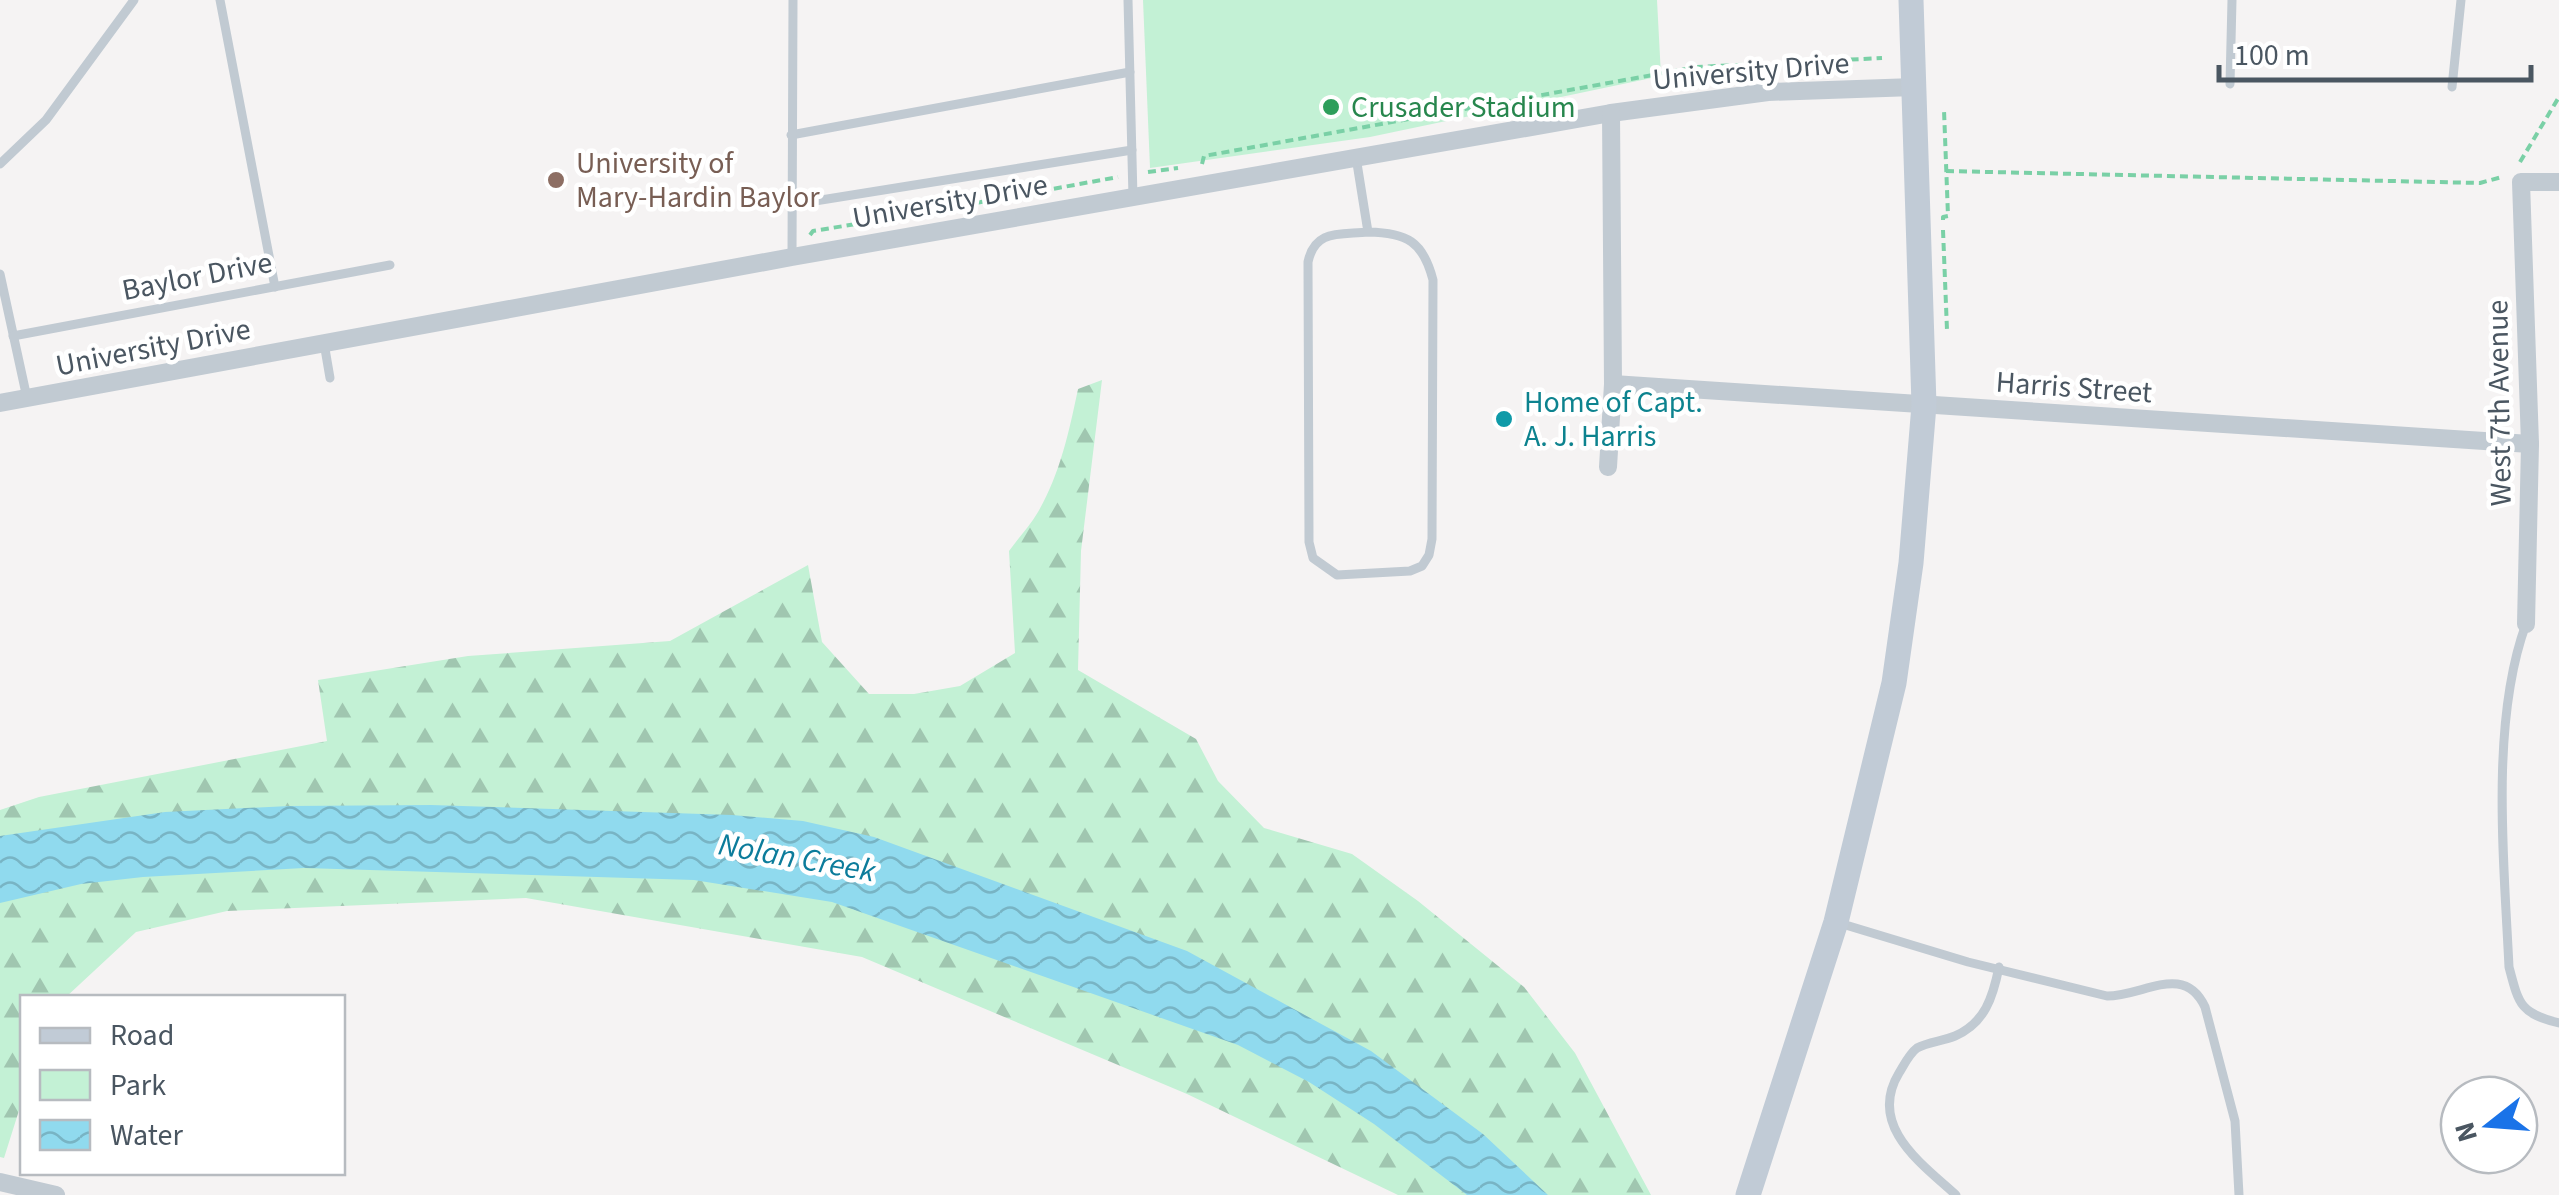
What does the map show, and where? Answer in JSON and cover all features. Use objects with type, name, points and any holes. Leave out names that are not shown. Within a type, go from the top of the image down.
[{"type":"street","points":[[1748,1195],[1836,922],[1894,683],[1911,562],[1924,404],[1911,0]]},
{"type":"street","name":"University Drive","points":[[0,404],[792,257],[1612,112],[1768,92],[1914,87]]},
{"type":"street","points":[[1608,467],[1614,384],[1612,112]]},
{"type":"street","points":[[2514,175],[2559,182]]},
{"type":"street","name":"West 7th Avenue","points":[[2514,175],[2530,444],[2526,624]]},
{"type":"street","name":"Harris Street","points":[[1614,384],[2530,444]]},
{"type":"street","points":[[0,1182],[56,1195]]},
{"type":"lane","points":[[0,164],[46,120],[134,0]]},
{"type":"lane","points":[[220,0],[275,287]]},
{"type":"lane","points":[[792,257],[793,0]]},
{"type":"lane","points":[[1128,0],[1133,196]]},
{"type":"lane","points":[[2230,84],[2232,0]]},
{"type":"lane","points":[[2452,87],[2460,0]]},
{"type":"lane","points":[[791,135],[1130,72]]},
{"type":"lane","points":[[790,206],[1132,150]]},
{"type":"lane","points":[[1356,157],[1368,232]]},
{"type":"lane","points":[[1368,232],[1397,233],[1415,244],[1427,258],[1433,280],[1432,538],[1422,566],[1410,571],[1337,574],[1313,558],[1309,542],[1308,262],[1312,247],[1320,239],[1368,232]]},
{"type":"lane","name":"Baylor Drive","points":[[13,336],[390,265]]},
{"type":"lane","points":[[0,274],[27,399]]},
{"type":"lane","points":[[324,343],[330,378]]},
{"type":"lane","points":[[2526,624],[2516,652],[2504,734],[2509,967],[2517,995],[2532,1016],[2559,1023]]},
{"type":"lane","points":[[1836,922],[1952,958],[2107,996],[2122,996],[2172,982],[2188,984],[2198,991],[2236,1121],[2239,1195]]},
{"type":"lane","points":[[1956,1195],[1904,1147],[1892,1126],[1889,1102],[1893,1082],[1916,1049],[1967,1030],[1982,1016],[1992,1002],[1999,967]]},
{"type":"path","points":[[1203,164],[1204,156],[1547,96],[1650,74],[1698,67],[1882,58]]},
{"type":"path","points":[[1946,172],[2480,183],[2514,175],[2559,97]]},
{"type":"path","points":[[1944,110],[1948,216],[1943,217],[1946,339]]},
{"type":"path","points":[[924,212],[1185,166]]},
{"type":"path","points":[[792,257],[813,231],[886,219]]},
{"type":"green space","name":"Crusader Stadium","points":[[1143,0],[1657,0],[1661,76],[1370,137],[1150,168]]},
{"type":"green space","points":[[1102,380],[1081,551],[1078,670],[1196,739],[1218,781],[1264,828],[1352,854],[1418,901],[1524,987],[1575,1053],[1651,1195],[1398,1195],[1187,1094],[862,957],[526,898],[227,911],[136,932],[68,995],[20,995],[20,1107],[4,1158],[0,1157],[0,810],[39,797],[327,741],[318,680],[468,656],[670,641],[808,565],[822,642],[869,694],[914,694],[960,686],[1015,653],[1009,551],[1046,498],[1058,468],[1078,389]]},
{"type":"water","name":"Nolan Creek","points":[[431,805],[732,815],[803,821],[874,837],[1187,951],[1371,1051],[1483,1134],[1548,1195],[1467,1195],[1374,1124],[1309,1082],[1238,1045],[832,902],[694,880],[304,868],[81,884],[0,903],[0,836],[165,812]]},
{"type":"place","name":"Crusader Stadium","points":[[1331,107]]},
{"type":"place","name":"University of Mary-Hardin Baylor","points":[[556,180]]},
{"type":"place","name":"Home of Capt. A. J. Harris","points":[[1504,419]]}]
